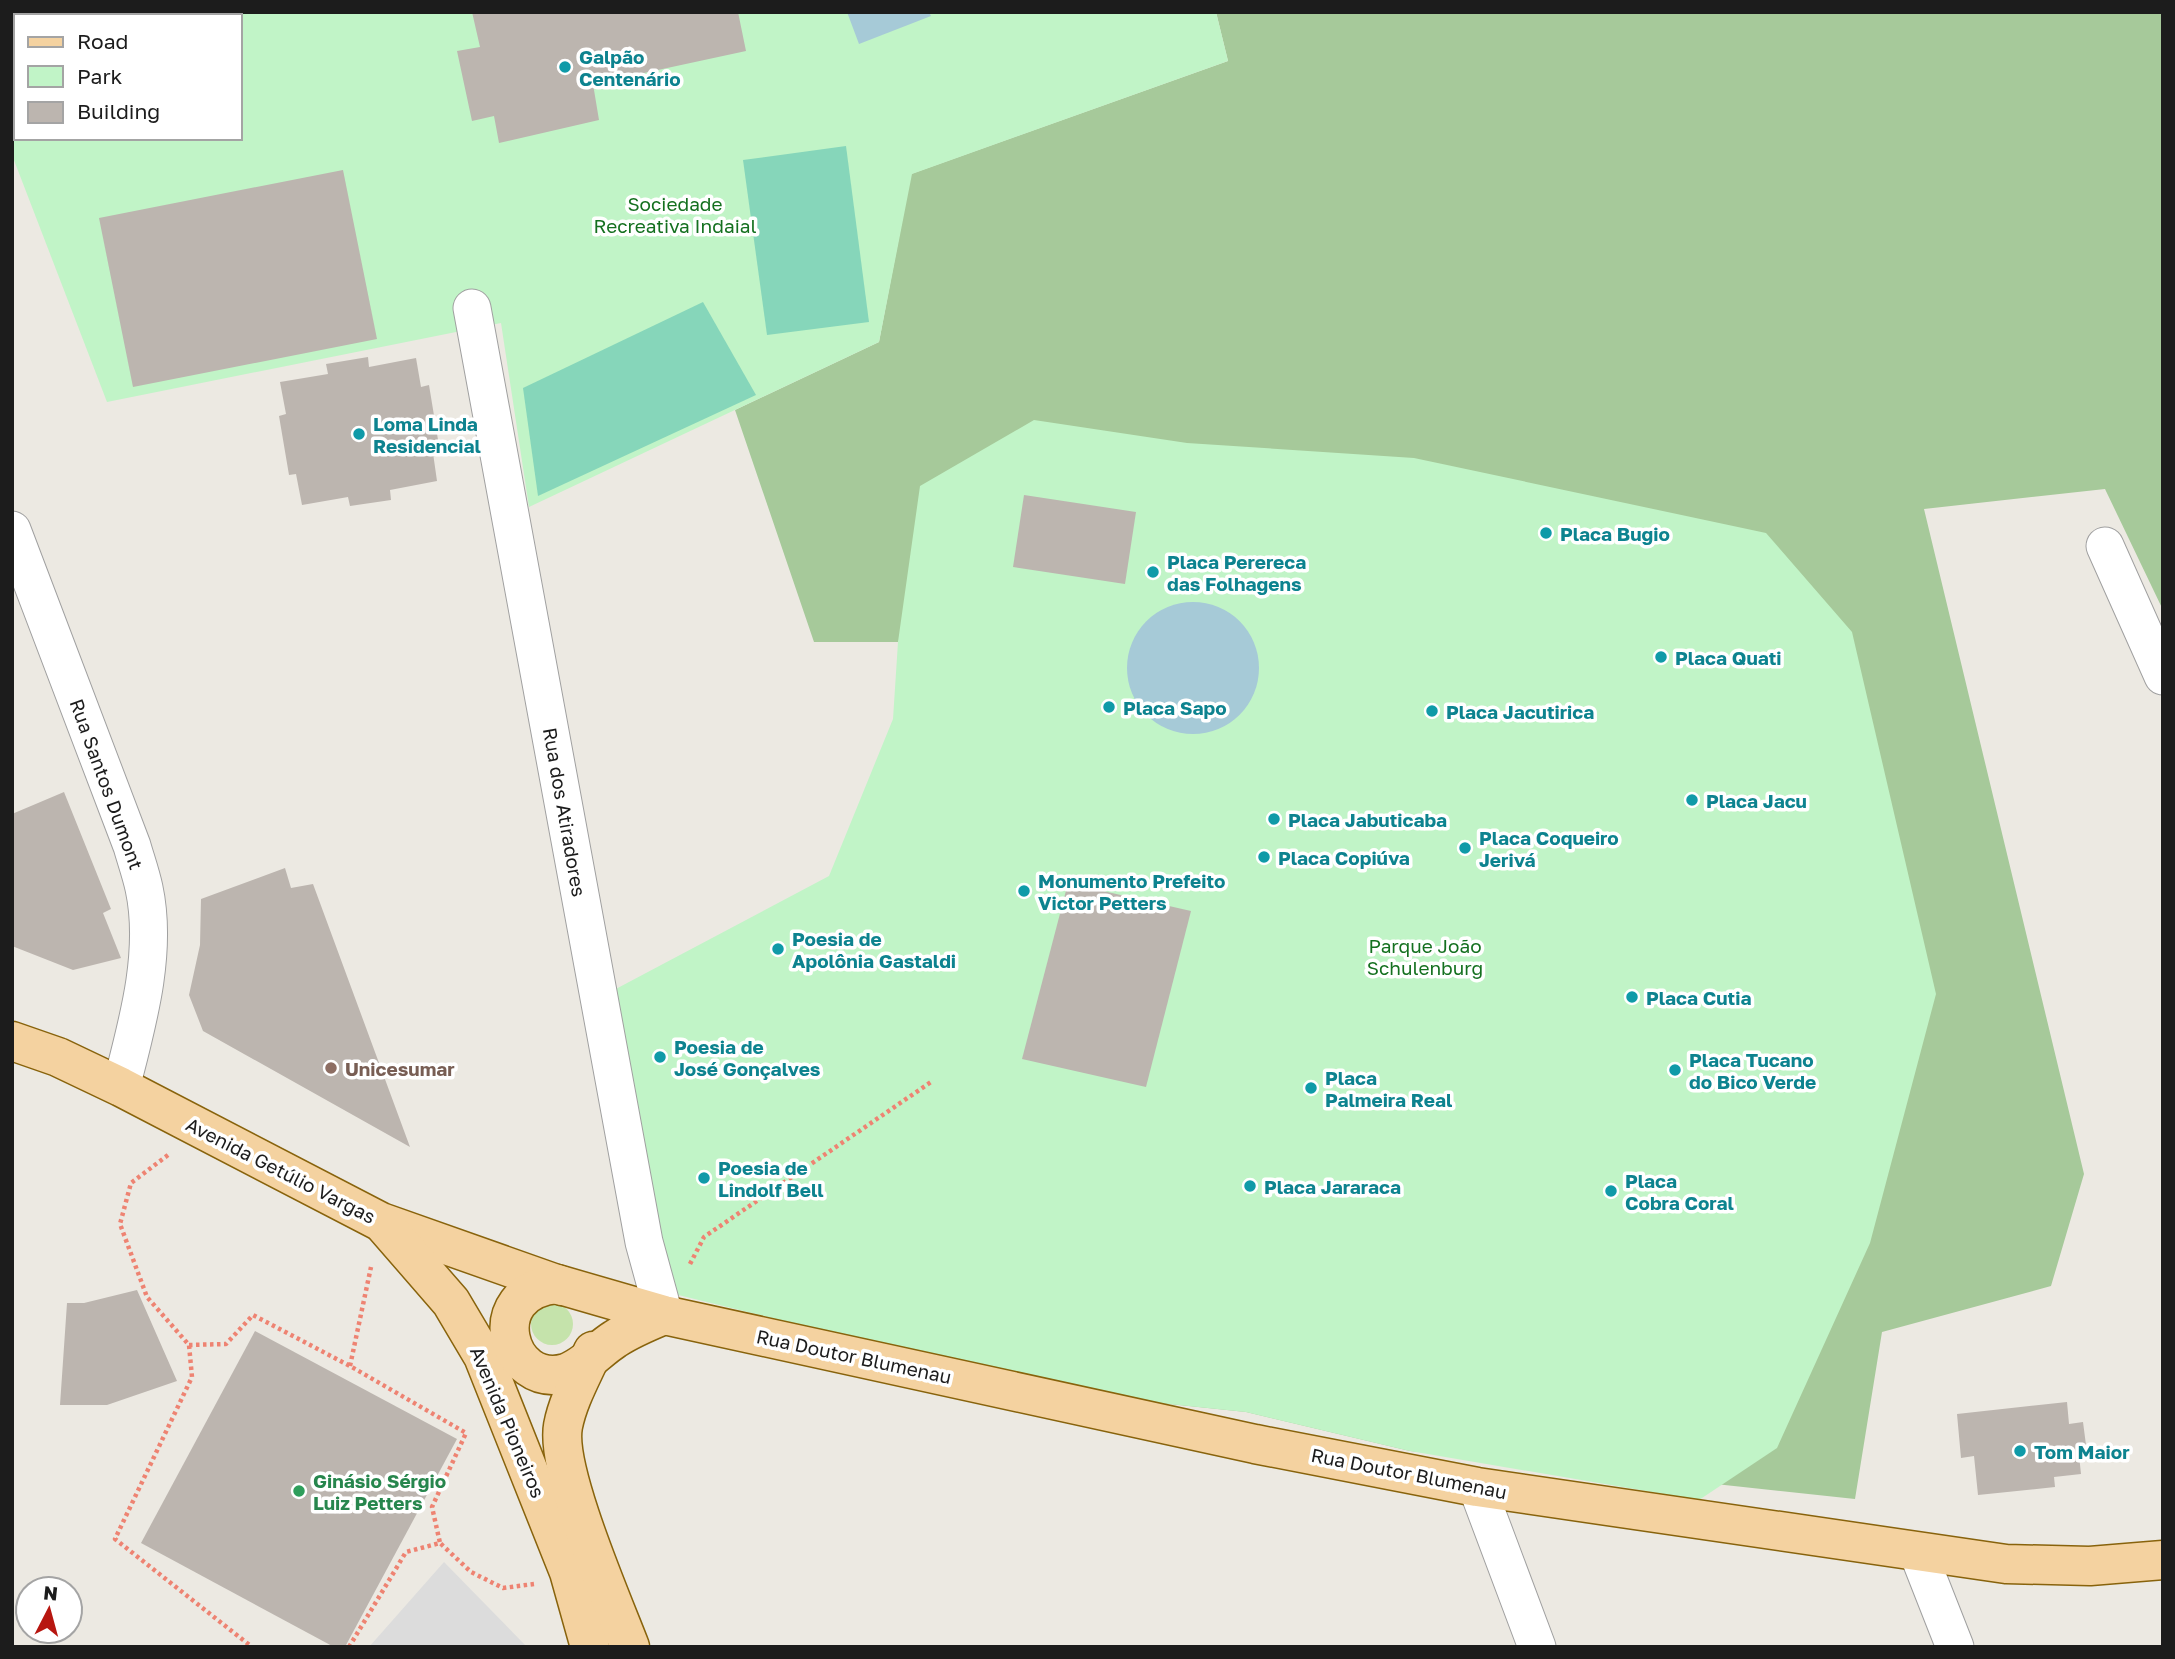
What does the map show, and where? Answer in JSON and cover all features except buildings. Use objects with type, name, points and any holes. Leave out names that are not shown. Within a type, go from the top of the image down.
[{"type":"main road","name":"Avenida Getúlio Vargas","points":[[12,1041],[58,1057],[121,1087],[381,1222],[556,1284]]},
{"type":"main road","name":"Avenida Pioneiros","points":[[381,1222],[452,1302],[483,1356],[569,1572],[590,1647]]},
{"type":"main road","name":"Rua Doutor Blumenau","points":[[556,1284],[664,1315],[1255,1444],[1477,1487],[1918,1553],[2030,1564],[2090,1566],[2163,1560]]},
{"type":"main road","points":[[590,1357],[598,1339],[598,1320],[590,1302],[575,1290],[556,1284],[541,1285],[527,1292],[516,1303],[510,1317],[509,1333],[513,1348],[521,1360],[534,1370],[549,1374],[564,1374],[578,1368],[590,1357],[635,1328],[664,1315]]},
{"type":"main road","name":"Avenida Pioneiros","points":[[590,1357],[566,1416],[563,1454],[575,1498],[630,1647]]},
{"type":"street","name":"Rua dos Atiradores","points":[[472,308],[644,1242],[664,1315]]},
{"type":"street","name":"Rua Santos Dumont","points":[[12,530],[132,846],[145,890],[147,935],[144,980],[138,1021],[121,1087]]},
{"type":"street","points":[[2105,546],[2163,676]]},
{"type":"street","points":[[1477,1487],[1537,1647]]},
{"type":"street","points":[[1918,1553],[1955,1647]]},
{"type":"path","points":[[664,1315],[704,1237],[931,1082]]},
{"type":"path","points":[[193,1124],[170,1153],[131,1183],[120,1224],[148,1297],[189,1345],[192,1377],[115,1539],[252,1647]]},
{"type":"path","points":[[350,1366],[381,1222]]},
{"type":"path","points":[[189,1345],[226,1344],[253,1315],[350,1366],[466,1433],[432,1507],[440,1543],[471,1572],[503,1588],[542,1583],[569,1572]]},
{"type":"path","points":[[349,1647],[406,1552],[440,1543]]},
{"type":"green space","name":"Sociedade Recreativa Indaial","points":[[12,12],[1216,12],[1228,61],[912,174],[879,342],[529,507],[501,323],[107,402],[12,155]]},
{"type":"green space","points":[[1216,12],[2163,12],[2163,610],[2105,489],[1924,509],[2084,1174],[2051,1286],[1882,1332],[1855,1499],[1410,1451],[1246,1412],[1131,1400],[945,544],[898,642],[814,642],[735,410],[879,342],[911,174],[1228,61]]},
{"type":"green space","points":[[846,146],[869,322],[767,335],[743,160]]},
{"type":"green space","points":[[703,302],[756,395],[538,496],[523,388]]},
{"type":"green space","name":"Parque João Schulenburg","points":[[1034,420],[1187,443],[1414,458],[1766,533],[1852,632],[1936,994],[1870,1243],[1777,1448],[1699,1500],[1410,1451],[1246,1412],[1131,1400],[944,1360],[666,1292],[612,991],[829,876],[893,719],[898,642],[920,486]]},
{"type":"green space","points":[[552,1303],[567,1309],[573,1324],[567,1339],[552,1345],[537,1339],[531,1324],[537,1309]]},
{"type":"shaded area","points":[[444,1562],[527,1647],[369,1647]]},
{"type":"water","points":[[847,12],[929,12],[931,16],[859,44]]},
{"type":"water","points":[[1193,602],[1218,607],[1240,621],[1254,643],[1259,668],[1254,693],[1240,715],[1218,729],[1193,734],[1168,729],[1146,715],[1132,693],[1127,668],[1132,643],[1146,621],[1168,607]]},
{"type":"place","name":"Galpão Centenário","points":[[565,67]]},
{"type":"place","name":"Loma Linda Residencial","points":[[359,434]]},
{"type":"place","name":"Placa Bugio","points":[[1546,533]]},
{"type":"place","name":"Placa Perereca das Folhagens","points":[[1153,572]]},
{"type":"place","name":"Placa Quati","points":[[1661,657]]},
{"type":"place","name":"Placa Sapo","points":[[1109,707]]},
{"type":"place","name":"Placa Jacutirica","points":[[1432,711]]},
{"type":"place","name":"Placa Jacu","points":[[1692,800]]},
{"type":"place","name":"Placa Jabuticaba","points":[[1274,819]]},
{"type":"place","name":"Placa Coqueiro Jerivá","points":[[1465,848]]},
{"type":"place","name":"Placa Copiúva","points":[[1264,857]]},
{"type":"place","name":"Monumento Prefeito Victor Petters","points":[[1024,891]]},
{"type":"place","name":"Poesia de Apolônia Gastaldi","points":[[778,949]]},
{"type":"place","name":"Placa Cutia","points":[[1632,997]]},
{"type":"place","name":"Poesia de José Gonçalves","points":[[660,1057]]},
{"type":"place","name":"Unicesumar","points":[[331,1068]]},
{"type":"place","name":"Placa Tucano do Bico Verde","points":[[1675,1070]]},
{"type":"place","name":"Placa Palmeira Real","points":[[1311,1088]]},
{"type":"place","name":"Poesia de Lindolf Bell","points":[[704,1178]]},
{"type":"place","name":"Placa Jararaca","points":[[1250,1186]]},
{"type":"place","name":"Placa Cobra Coral","points":[[1611,1191]]},
{"type":"place","name":"Tom Maior","points":[[2020,1451]]},
{"type":"place","name":"Ginásio Sérgio Luiz Petters","points":[[299,1491]]}]
